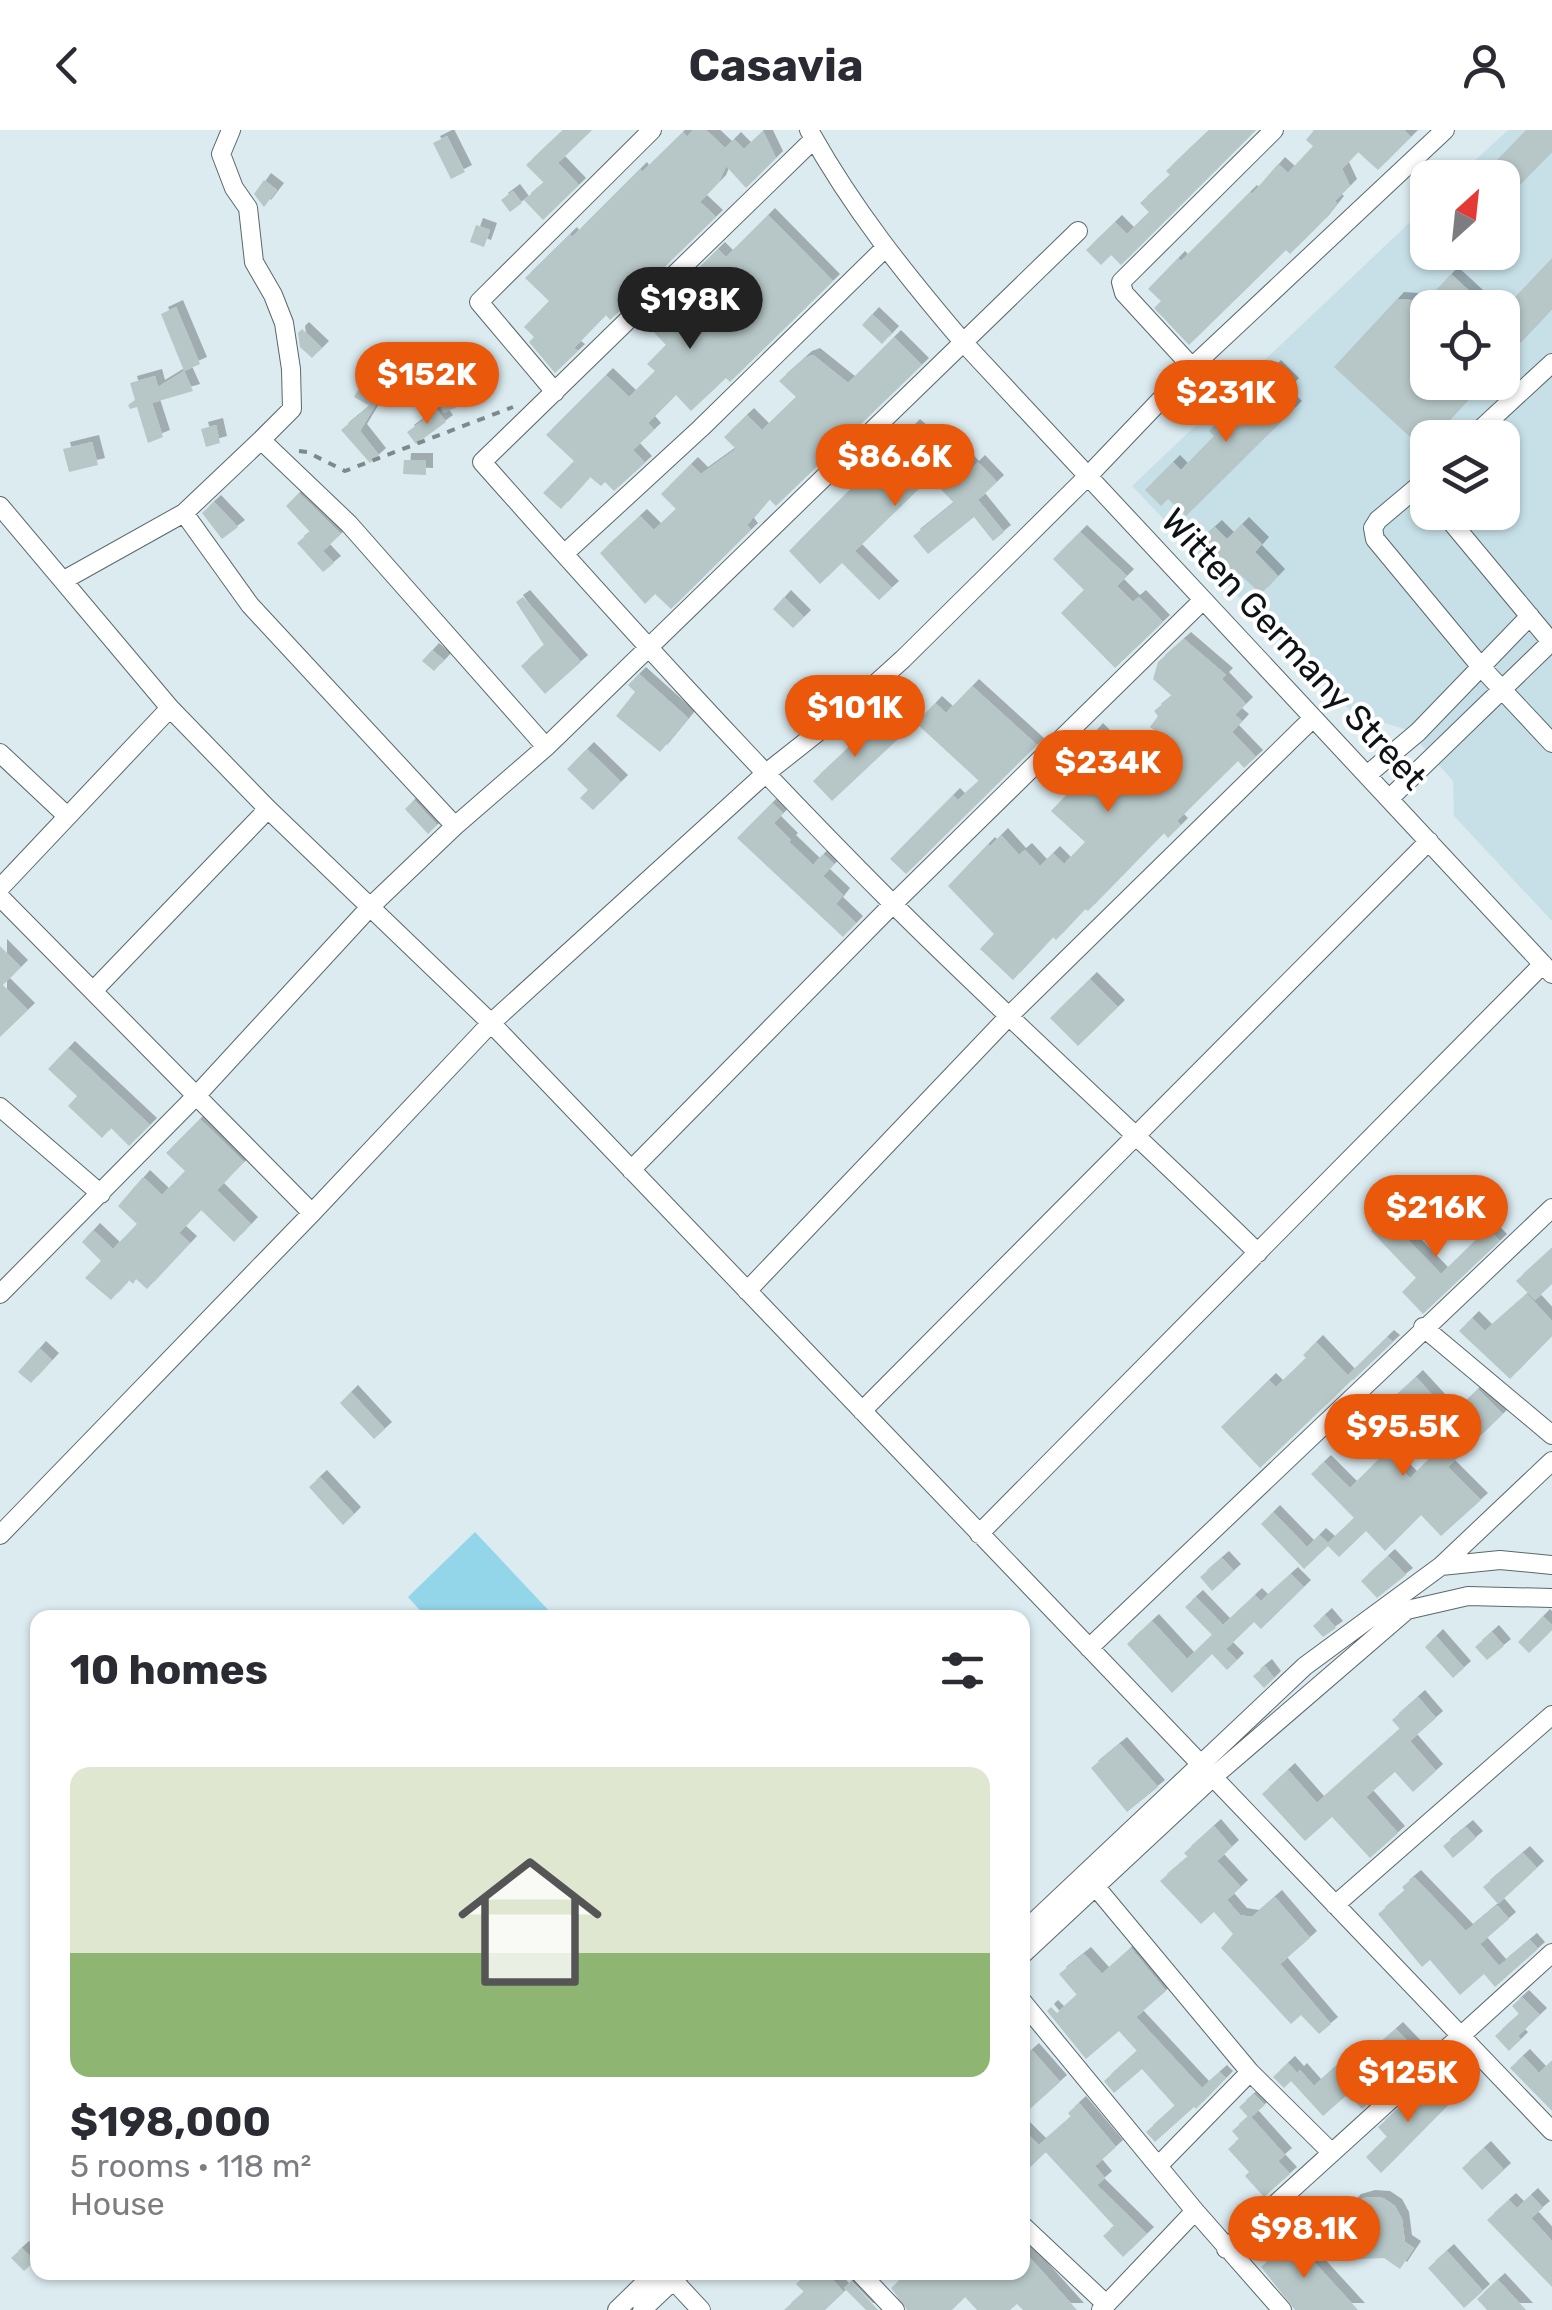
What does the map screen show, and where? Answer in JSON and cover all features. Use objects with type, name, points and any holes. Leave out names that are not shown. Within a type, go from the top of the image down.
[{"type":"street","points":[[64,580],[184,513],[266,444],[292,409],[292,369],[284,324],[254,262],[248,208],[234,188],[221,154],[231,130]]},
{"type":"street","points":[[554,392],[478,302],[652,130]]},
{"type":"street","points":[[1192,367],[1124,292],[1121,282],[1274,130]]},
{"type":"street","points":[[0,1535],[490,1023],[765,774],[903,659],[1192,367],[1445,130]]},
{"type":"street","points":[[812,135],[482,462],[765,774],[893,904],[1138,1134],[1258,1253]]},
{"type":"street","name":"Witten Germany Street","points":[[812,135],[885,248],[963,342],[1547,970]]},
{"type":"street","points":[[0,1294],[196,1096],[370,908],[455,826],[546,747],[1078,231]]},
{"type":"street","points":[[564,554],[701,428],[885,248]]},
{"type":"street","points":[[1490,420],[1552,363]]},
{"type":"street","points":[[266,444],[350,524],[546,747]]},
{"type":"street","points":[[1410,497],[1378,520],[1373,535],[1481,667],[1552,744]]},
{"type":"street","points":[[0,506],[170,708],[268,810],[490,1023],[1552,2132]]},
{"type":"street","points":[[184,513],[250,605],[455,826]]},
{"type":"street","points":[[1390,798],[1552,643],[1458,530]]},
{"type":"street","points":[[631,1170],[893,904],[1170,629],[1202,602]]},
{"type":"street","points":[[1367,775],[1418,732],[1530,616]]},
{"type":"street","points":[[0,888],[170,708]]},
{"type":"street","points":[[747,1291],[1010,1015],[1314,718]]},
{"type":"street","points":[[0,753],[66,816]]},
{"type":"street","points":[[92,991],[268,810]]},
{"type":"street","points":[[862,1410],[1430,841]]},
{"type":"street","points":[[0,897],[312,1213]]},
{"type":"street","points":[[980,1534],[1258,1253],[1547,970]]},
{"type":"street","points":[[0,1107],[101,1194]]},
{"type":"street","points":[[1089,1648],[1552,1208]]},
{"type":"street","points":[[1423,1327],[1552,1435]]},
{"type":"street","points":[[1030,1946],[1305,1666],[1441,1566],[1552,1460]]},
{"type":"street","points":[[1206,1770],[1406,1610],[1441,1566],[1500,1560],[1552,1564]]},
{"type":"street","points":[[1406,1610],[1468,1596],[1552,1598]]},
{"type":"street","points":[[1335,1905],[1552,1715]]},
{"type":"street","points":[[1030,1926],[1091,1880]]},
{"type":"street","points":[[1091,1880],[1250,2072],[1332,2153]]},
{"type":"street","points":[[1226,2248],[1552,1954]]},
{"type":"street","points":[[1030,2011],[1282,2310]]},
{"type":"street","points":[[1158,2166],[1250,2072]]},
{"type":"street","points":[[1030,2233],[1103,2307],[1195,2211]]},
{"type":"street","points":[[617,2310],[662,2280]]},
{"type":"street","points":[[642,2310],[666,2280]]},
{"type":"street","points":[[674,2280],[700,2310]]},
{"type":"street","points":[[867,2280],[895,2310]]},
{"type":"path","points":[[266,444],[307,452],[345,471],[520,405]]},
{"type":"shaded area","points":[[1508,130],[1552,130],[1552,921],[1454,816],[1453,781],[1408,730],[1357,715],[1334,697],[1132,486],[1410,222],[1410,270],[1520,270],[1520,160],[1475,160]]},
{"type":"shaded area","points":[[475,1532],[548,1610],[420,1610],[408,1597]]},
{"type":"building","points":[[563,130],[592,130],[558,163],[579,185],[543,220],[524,200],[544,183],[526,165]]},
{"type":"building","points":[[693,130],[706,130],[725,148],[734,139],[744,149],[763,131],[776,158],[746,188],[726,166],[719,182],[700,202],[716,217],[610,320],[606,315],[555,373],[529,342],[534,337],[524,327],[549,301],[525,278],[640,169],[642,172],[683,132],[687,137]]},
{"type":"building","points":[[1209,130],[1256,130],[1121,265],[1111,255],[1101,265],[1086,250],[1115,222],[1127,234],[1149,212],[1140,203],[1170,175],[1166,171]]},
{"type":"building","points":[[1314,130],[1404,130],[1411,137],[1378,170],[1358,152],[1342,169],[1350,186],[1321,223],[1290,254],[1286,250],[1189,345],[1154,308],[1161,301],[1148,289],[1252,194],[1278,164],[1288,173],[1313,146],[1306,140]]},
{"type":"building","points":[[1526,130],[1552,130],[1552,152],[1520,185],[1520,160],[1497,160]]},
{"type":"building","points":[[447,136],[465,172],[451,179],[433,143]]},
{"type":"building","points":[[264,180],[277,190],[264,207],[254,194]]},
{"type":"building","points":[[513,191],[522,203],[510,212],[501,200]]},
{"type":"building","points":[[768,215],[833,281],[730,382],[726,378],[691,411],[676,395],[648,423],[654,430],[633,450],[645,463],[614,491],[605,482],[601,486],[590,477],[561,509],[543,493],[574,461],[546,435],[606,375],[629,397],[655,371],[647,364],[666,345],[644,322],[718,249],[726,257]]},
{"type":"building","points":[[476,225],[490,230],[484,247],[470,242]]},
{"type":"building","points":[[1552,258],[1552,309],[1520,343],[1520,292]]},
{"type":"building","points":[[1451,274],[1468,290],[1436,290]]},
{"type":"building","points":[[1397,299],[1410,300],[1410,400],[1468,400],[1449,420],[1410,420],[1410,437],[1334,367]]},
{"type":"building","points":[[176,307],[200,364],[184,371],[161,314]]},
{"type":"building","points":[[872,314],[892,333],[882,344],[862,325]]},
{"type":"building","points":[[302,329],[322,348],[312,358],[300,347],[298,333]]},
{"type":"building","points":[[894,337],[922,365],[776,506],[769,499],[747,525],[751,530],[671,609],[655,594],[645,604],[600,553],[640,516],[654,530],[676,509],[661,494],[691,464],[701,474],[736,449],[724,437],[747,415],[762,430],[796,397],[779,381],[805,358],[813,355],[848,383]]},
{"type":"building","points":[[1274,367],[1292,385],[1282,395],[1295,408],[1186,516],[1168,499],[1161,506],[1145,490],[1173,462],[1181,470],[1214,436],[1209,431]]},
{"type":"building","points":[[184,371],[193,391],[152,403],[163,437],[148,443],[137,407],[130,409],[128,405],[135,400],[130,383],[155,376],[158,387]]},
{"type":"building","points":[[475,381],[482,395],[444,413],[441,407]]},
{"type":"building","points":[[361,385],[381,396],[360,431],[379,455],[370,463],[341,430],[370,406],[354,397]]},
{"type":"building","points":[[437,410],[446,422],[416,444],[407,432]]},
{"type":"building","points":[[216,425],[220,443],[206,447],[201,429]]},
{"type":"building","points":[[913,426],[951,461],[959,454],[972,468],[978,462],[997,482],[978,500],[1004,532],[993,541],[974,517],[928,554],[913,536],[954,503],[930,478],[855,551],[892,588],[879,600],[842,563],[820,584],[789,551]]},
{"type":"building","points":[[92,442],[98,465],[69,472],[63,449]]},
{"type":"building","points":[[404,460],[426,460],[426,475],[403,474]]},
{"type":"building","points":[[299,493],[341,534],[323,551],[334,563],[323,572],[297,543],[310,532],[286,506]]},
{"type":"building","points":[[214,502],[238,527],[222,539],[202,513]]},
{"type":"building","points":[[1242,524],[1262,544],[1255,552],[1278,576],[1261,594],[1234,569],[1229,574],[1198,542],[1215,527],[1227,539]]},
{"type":"building","points":[[1080,532],[1127,576],[1117,586],[1133,602],[1139,597],[1163,622],[1115,668],[1061,613],[1084,590],[1053,559]]},
{"type":"building","points":[[523,597],[581,662],[545,694],[521,666],[544,645],[516,602]]},
{"type":"building","points":[[784,597],[804,617],[793,628],[773,609]]},
{"type":"building","points":[[1184,639],[1226,675],[1222,679],[1246,704],[1235,715],[1242,721],[1232,732],[1256,757],[1244,768],[1238,761],[1177,821],[1181,825],[1168,838],[1164,833],[1013,980],[980,949],[994,934],[948,886],[1001,835],[1019,855],[1025,850],[1040,866],[1053,853],[1064,864],[1085,842],[1051,811],[1070,791],[1055,777],[1096,730],[1140,775],[1148,768],[1154,774],[1178,749],[1150,727],[1158,716],[1154,711],[1172,696],[1153,679],[1158,662]]},
{"type":"building","points":[[432,650],[444,660],[434,671],[422,661]]},
{"type":"building","points":[[639,674],[688,718],[660,752],[616,716],[635,692],[628,685]]},
{"type":"building","points":[[972,686],[1037,745],[906,874],[890,859],[953,795],[958,800],[979,781],[916,723],[935,703],[946,713]]},
{"type":"building","points":[[807,691],[819,716],[807,725],[794,697]]},
{"type":"building","points":[[878,720],[897,740],[832,801],[813,781]]},
{"type":"building","points":[[587,749],[621,782],[593,810],[580,798],[588,790],[567,769]]},
{"type":"building","points":[[414,800],[437,825],[428,834],[405,809]]},
{"type":"building","points":[[772,803],[783,813],[774,823],[789,842],[813,865],[823,854],[834,864],[823,876],[843,895],[836,904],[856,923],[843,937],[737,838]]},
{"type":"building","points":[[0,946],[21,967],[3,985],[28,1010],[0,1037]]},
{"type":"building","points":[[1090,979],[1118,1007],[1078,1046],[1050,1018]]},
{"type":"building","points":[[68,1048],[150,1125],[129,1146],[111,1128],[102,1138],[68,1106],[77,1096],[48,1069]]},
{"type":"building","points":[[200,1119],[244,1162],[217,1190],[251,1224],[234,1242],[201,1210],[179,1233],[190,1243],[147,1289],[136,1279],[133,1284],[129,1280],[111,1300],[85,1278],[101,1261],[82,1242],[93,1230],[113,1249],[137,1224],[118,1206],[143,1177],[162,1195],[185,1171],[166,1153]]},
{"type":"building","points":[[1467,1207],[1500,1241],[1423,1314],[1402,1292],[1416,1278],[1371,1231],[1386,1217],[1441,1274],[1476,1240],[1455,1219]]},
{"type":"building","points":[[1552,1248],[1552,1284],[1535,1300],[1516,1281]]},
{"type":"building","points":[[1527,1294],[1552,1321],[1552,1336],[1510,1379],[1459,1331],[1472,1318],[1485,1331]]},
{"type":"building","points":[[1387,1337],[1393,1342],[1353,1380],[1348,1375]]},
{"type":"building","points":[[1316,1342],[1352,1380],[1260,1468],[1221,1427],[1269,1380],[1276,1387],[1306,1358],[1303,1355]]},
{"type":"building","points":[[39,1348],[52,1360],[31,1383],[18,1372]]},
{"type":"building","points":[[1416,1377],[1451,1415],[1478,1389],[1503,1414],[1448,1467],[1481,1500],[1441,1536],[1421,1515],[1385,1551],[1366,1531],[1339,1557],[1328,1546],[1304,1569],[1261,1524],[1273,1512],[1307,1547],[1319,1535],[1328,1543],[1354,1518],[1311,1474],[1324,1462],[1350,1488],[1385,1453],[1410,1478],[1437,1451],[1389,1402]]},
{"type":"building","points":[[351,1392],[385,1429],[374,1439],[340,1403]]},
{"type":"building","points":[[1363,1426],[1386,1450],[1376,1460],[1353,1436]]},
{"type":"building","points":[[320,1477],[354,1514],[343,1525],[309,1487]]},
{"type":"building","points":[[1388,1556],[1406,1575],[1377,1598],[1361,1581]]},
{"type":"building","points":[[1222,1558],[1234,1571],[1212,1591],[1200,1577]]},
{"type":"building","points":[[1291,1574],[1304,1587],[1261,1629],[1254,1622],[1226,1649],[1237,1660],[1227,1670],[1212,1654],[1172,1693],[1127,1644],[1152,1621],[1187,1659],[1212,1635],[1185,1607],[1196,1597],[1223,1625],[1255,1595],[1261,1601]]},
{"type":"building","points":[[1325,1615],[1336,1628],[1323,1637],[1313,1626]]},
{"type":"building","points":[[1543,1616],[1552,1630],[1529,1653],[1518,1642]]},
{"type":"building","points":[[1492,1632],[1504,1646],[1487,1660],[1475,1647]]},
{"type":"building","points":[[1436,1636],[1464,1668],[1453,1678],[1425,1647]]},
{"type":"building","points":[[1265,1666],[1274,1678],[1264,1688],[1253,1676]]},
{"type":"building","points":[[1418,1697],[1436,1718],[1410,1741],[1436,1771],[1413,1792],[1395,1772],[1366,1797],[1398,1833],[1370,1858],[1332,1817],[1305,1841],[1262,1794],[1288,1770],[1317,1803],[1400,1729],[1392,1720]]},
{"type":"building","points":[[1120,1744],[1158,1787],[1127,1812],[1091,1768]]},
{"type":"building","points":[[1214,1826],[1232,1847],[1217,1861],[1241,1887],[1227,1900],[1240,1915],[1252,1917],[1275,1897],[1310,1938],[1280,1964],[1331,2024],[1319,2034],[1301,2015],[1291,2024],[1221,1948],[1233,1934],[1214,1912],[1201,1924],[1160,1881],[1188,1857],[1184,1853]]},
{"type":"building","points":[[1466,1827],[1476,1838],[1453,1858],[1443,1846]]},
{"type":"building","points":[[1523,1853],[1537,1868],[1498,1904],[1483,1887]]},
{"type":"building","points":[[1414,1877],[1466,1931],[1497,1905],[1509,1919],[1480,1944],[1499,1966],[1530,1940],[1538,1949],[1495,1987],[1484,1974],[1460,1995],[1430,1960],[1422,1967],[1378,1914],[1405,1891],[1402,1887]]},
{"type":"building","points":[[1131,1948],[1166,1991],[1136,2017],[1202,2088],[1220,2072],[1226,2078],[1155,2142],[1146,2132],[1175,2106],[1142,2069],[1114,2093],[1104,2081],[1137,2051],[1119,2031],[1086,2059],[1047,2011],[1051,2007],[1057,2013],[1077,1995],[1059,1974],[1084,1954],[1102,1974]]},
{"type":"building","points":[[1522,1997],[1540,2015],[1509,2051],[1495,2036],[1519,2014],[1512,2006]]},
{"type":"building","points":[[1396,2029],[1421,2055],[1362,2109],[1348,2094],[1323,2116],[1291,2081],[1284,2088],[1273,2077],[1288,2063],[1314,2086],[1344,2059],[1352,2068]]},
{"type":"building","points":[[1030,2052],[1060,2082],[1030,2109]]},
{"type":"building","points":[[1523,2056],[1539,2073],[1552,2061],[1552,2111],[1510,2068]]},
{"type":"building","points":[[1444,2085],[1456,2097],[1381,2173],[1366,2157],[1387,2137],[1378,2127],[1420,2090],[1431,2098]]},
{"type":"building","points":[[1254,2094],[1265,2105],[1251,2117],[1285,2155],[1278,2161],[1290,2174],[1264,2197],[1228,2149],[1239,2139],[1232,2131],[1248,2117],[1239,2107]]},
{"type":"building","points":[[1079,2103],[1116,2147],[1095,2166],[1105,2178],[1097,2185],[1147,2234],[1123,2257],[1103,2236],[1114,2226],[1039,2145],[1071,2117],[1068,2113]]},
{"type":"building","points":[[1030,2136],[1046,2152],[1030,2167]]},
{"type":"building","points":[[1484,2148],[1504,2170],[1482,2190],[1462,2168]]},
{"type":"building","points":[[1531,2195],[1543,2208],[1531,2218],[1552,2241],[1552,2287],[1487,2220],[1509,2200],[1517,2208]]},
{"type":"building","points":[[1383,2198],[1395,2206],[1402,2219],[1405,2242],[1414,2248],[1400,2269],[1384,2258],[1360,2259],[1348,2251],[1341,2239],[1339,2225],[1344,2211],[1354,2201]]},
{"type":"building","points":[[1292,2238],[1358,2310],[1295,2310],[1261,2267]]},
{"type":"building","points":[[22,2248],[30,2256],[30,2266],[24,2271],[11,2258]]},
{"type":"building","points":[[1447,2251],[1483,2291],[1464,2308],[1428,2268]]},
{"type":"building","points":[[1030,2258],[1077,2310],[1023,2310],[1017,2304],[1010,2310],[977,2310],[965,2297],[952,2310],[907,2310],[891,2288],[900,2280],[1030,2280]]},
{"type":"building","points":[[800,2280],[833,2280],[844,2292],[825,2310],[784,2310],[804,2292],[796,2284]]},
{"type":"building","points":[[1498,2280],[1526,2310],[1487,2310],[1477,2299]]},
{"type":"building","points":[[851,2281],[878,2310],[866,2310],[844,2288]]}]
